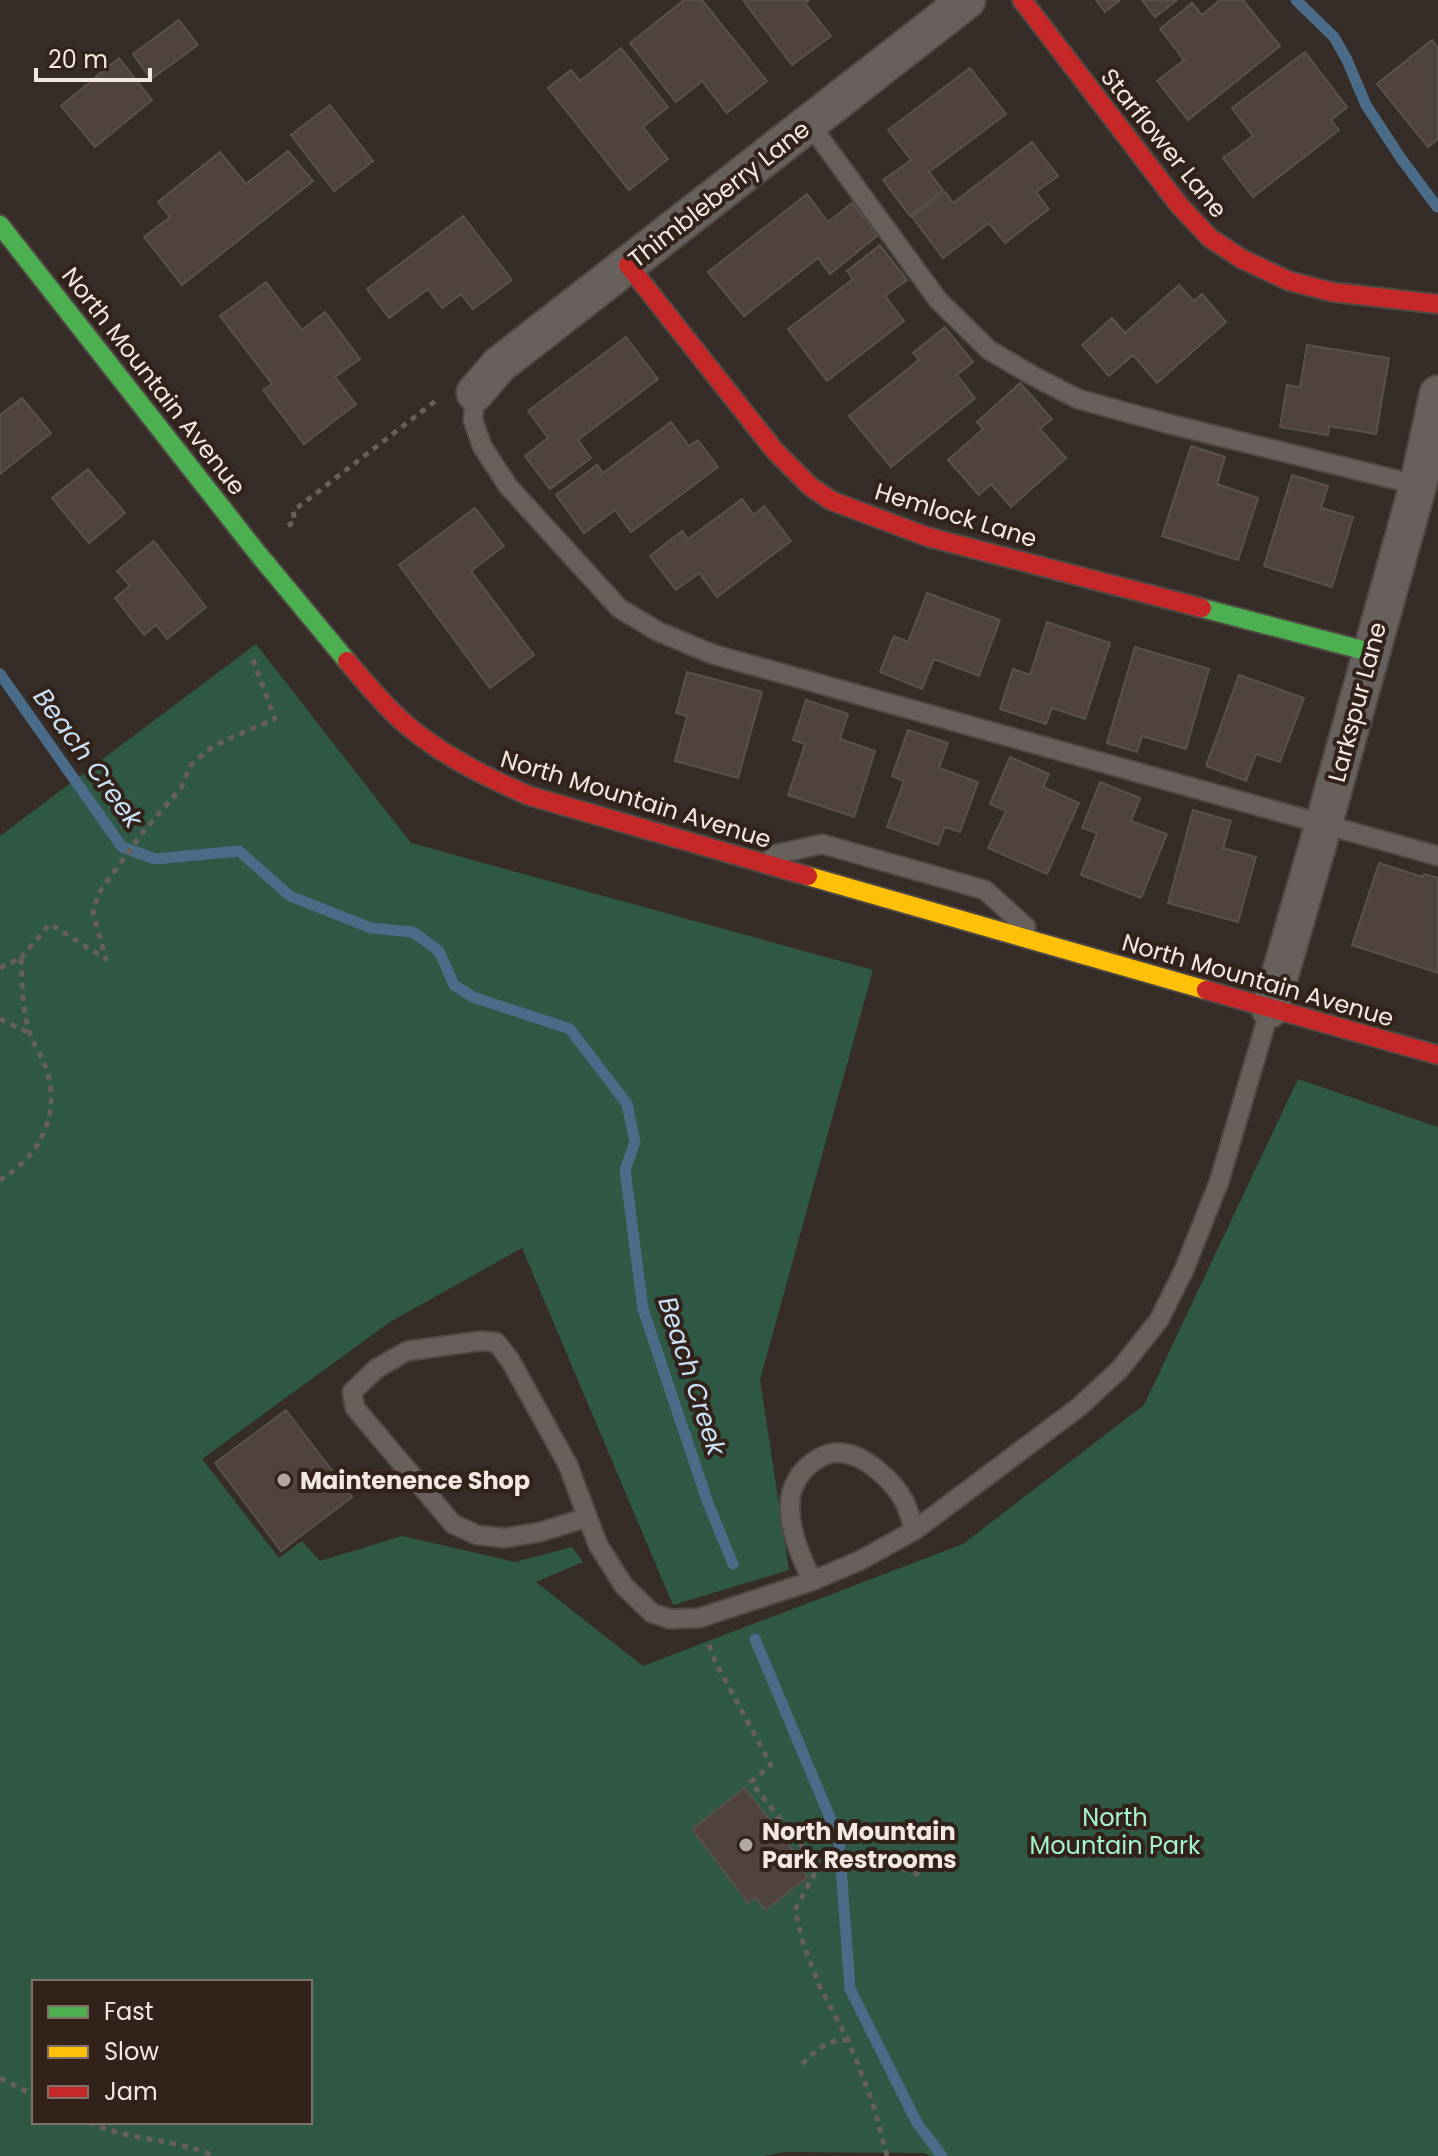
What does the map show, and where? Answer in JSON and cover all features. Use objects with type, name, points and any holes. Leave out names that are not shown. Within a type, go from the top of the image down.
[{"type":"street","name":"Thimbleberry Lane","points":[[475,393],[499,365],[967,0]]},
{"type":"street","name":"Starflower Lane","points":[[1022,0],[1179,205],[1210,238],[1242,259],[1289,281],[1332,292],[1438,304]]},
{"type":"street","name":"North Mountain Avenue","points":[[0,225],[255,550],[356,672],[402,721],[486,778],[530,796],[1438,1055]]},
{"type":"street","name":"Hemlock Lane","points":[[628,265],[775,451],[811,487],[832,501],[928,537],[1370,652]]},
{"type":"street","name":"Larkspur Lane","points":[[1270,1009],[1418,485],[1438,394]]},
{"type":"lane","points":[[809,123],[938,300],[989,350],[1078,399],[1418,485]]},
{"type":"lane","points":[[475,393],[473,420],[482,446],[508,486],[619,608],[657,631],[712,654],[1438,856]]},
{"type":"lane","points":[[750,860],[822,844],[985,890],[1046,945]]},
{"type":"lane","points":[[586,1518],[540,1532],[505,1538],[477,1535],[453,1524],[355,1408],[352,1392],[376,1369],[407,1351],[480,1341],[496,1342],[510,1360],[568,1465],[598,1545],[624,1586],[652,1613],[670,1619],[699,1618],[812,1581],[861,1560],[915,1530],[1079,1407],[1120,1369],[1159,1320],[1184,1270],[1219,1182],[1270,1009]]},
{"type":"lane","points":[[812,1581],[794,1538],[790,1505],[792,1489],[807,1466],[823,1455],[842,1452],[864,1460],[888,1480],[904,1501],[915,1530]]},
{"type":"path","points":[[255,550],[295,521],[293,511],[440,397],[475,393]]},
{"type":"path","points":[[0,968],[21,958],[50,924],[106,959],[93,913],[98,894],[143,832],[181,788],[191,765],[208,750],[228,739],[275,719],[252,657]]},
{"type":"path","points":[[0,1180],[30,1157],[42,1139],[50,1116],[48,1074],[30,1033],[24,1009],[21,958]]},
{"type":"path","points":[[0,1019],[30,1033]]},
{"type":"path","points":[[699,1618],[716,1663],[771,1765],[751,1782],[818,1867],[795,1910],[803,1943],[820,1987],[848,2040],[873,2103],[887,2156]]},
{"type":"path","points":[[868,1857],[923,1876]]},
{"type":"path","points":[[802,2064],[822,2045],[836,2039],[848,2040]]},
{"type":"path","points":[[0,2078],[32,2094]]},
{"type":"path","points":[[93,2124],[214,2156]]},
{"type":"green space","name":"North Mountain Park","points":[[256,644],[411,843],[873,970],[760,1380],[789,1570],[673,1605],[522,1248],[390,1322],[202,1459],[279,1558],[302,1541],[320,1561],[402,1536],[515,1562],[572,1547],[583,1562],[536,1582],[643,1666],[963,1544],[1144,1405],[1298,1079],[1438,1127],[1438,2156],[930,2156],[925,2153],[784,2152],[764,2156],[0,2156],[0,836]]},
{"type":"building","points":[[684,0],[702,0],[767,81],[727,113],[702,81],[676,102],[630,43]]},
{"type":"building","points":[[743,0],[809,0],[805,3],[831,36],[792,65]]},
{"type":"building","points":[[1096,0],[1120,0],[1105,12]]},
{"type":"building","points":[[1142,0],[1177,0],[1155,17]]},
{"type":"building","points":[[1220,0],[1243,0],[1280,46],[1188,120],[1157,81],[1184,60],[1160,29],[1192,3],[1202,15]]},
{"type":"building","points":[[179,20],[198,45],[151,79],[133,54]]},
{"type":"building","points":[[1432,40],[1438,48],[1438,139],[1428,147],[1377,84]]},
{"type":"building","points":[[621,48],[668,107],[643,127],[668,159],[629,190],[548,88],[571,70],[580,81]]},
{"type":"building","points":[[1305,52],[1347,107],[1331,120],[1339,130],[1253,197],[1223,158],[1253,136],[1232,108]]},
{"type":"building","points":[[119,58],[152,100],[95,147],[61,106]]},
{"type":"building","points":[[970,68],[1006,114],[929,172],[943,190],[910,216],[883,180],[911,160],[888,130]]},
{"type":"building","points":[[330,105],[373,161],[334,191],[291,135]]},
{"type":"building","points":[[1032,142],[1058,176],[1036,192],[1049,209],[1005,243],[989,223],[943,258],[912,217],[945,192],[953,203]]},
{"type":"building","points":[[288,151],[313,181],[182,285],[144,237],[170,217],[158,202],[220,152],[246,184]]},
{"type":"building","points":[[807,194],[828,222],[852,203],[878,235],[830,274],[818,258],[744,316],[708,272]]},
{"type":"building","points":[[463,216],[512,280],[473,309],[461,294],[442,308],[428,289],[389,318],[367,289]]},
{"type":"building","points":[[880,245],[907,280],[885,296],[904,321],[827,381],[788,329],[853,279],[847,271]]},
{"type":"building","points":[[266,282],[302,330],[325,312],[360,359],[335,377],[356,404],[304,444],[263,390],[272,384],[220,316]]},
{"type":"building","points":[[1179,285],[1194,301],[1202,294],[1226,322],[1157,383],[1133,355],[1109,376],[1082,345],[1112,318],[1125,333]]},
{"type":"building","points":[[945,327],[973,362],[957,375],[975,398],[891,467],[849,416],[919,360],[913,353]]},
{"type":"building","points":[[626,337],[658,379],[578,440],[591,458],[550,489],[525,456],[548,438],[528,411]]},
{"type":"building","points":[[1307,345],[1389,358],[1376,434],[1329,426],[1328,435],[1280,427],[1287,385],[1300,387]]},
{"type":"building","points":[[1020,383],[1052,419],[1040,429],[1066,458],[1011,507],[991,484],[979,495],[948,460],[983,429],[977,422]]},
{"type":"building","points":[[22,398],[51,433],[0,474],[0,415]]},
{"type":"building","points":[[671,422],[689,446],[698,440],[718,467],[631,532],[615,510],[584,533],[556,495],[597,465],[603,473]]},
{"type":"building","points":[[1191,446],[1225,457],[1217,484],[1258,498],[1238,560],[1162,536]]},
{"type":"building","points":[[88,469],[125,513],[89,543],[52,498]]},
{"type":"building","points":[[1292,475],[1328,486],[1321,508],[1353,517],[1332,587],[1264,566]]},
{"type":"building","points":[[742,499],[754,515],[764,506],[791,541],[717,597],[699,573],[676,590],[650,556],[682,531],[688,539]]},
{"type":"building","points":[[475,508],[504,546],[471,571],[534,655],[490,688],[399,565]]},
{"type":"building","points":[[154,541],[206,607],[167,639],[156,625],[144,635],[115,598],[130,586],[117,571]]},
{"type":"building","points":[[927,593],[1000,620],[979,676],[934,659],[922,689],[880,672],[894,636],[908,642]]},
{"type":"building","points":[[1047,622],[1110,643],[1085,719],[1052,708],[1046,724],[1000,709],[1013,669],[1030,675]]},
{"type":"building","points":[[1135,647],[1209,669],[1186,749],[1142,736],[1137,752],[1107,743]]},
{"type":"building","points":[[687,672],[762,692],[738,778],[675,761],[687,716],[676,713]]},
{"type":"building","points":[[1239,675],[1304,698],[1280,762],[1256,754],[1246,781],[1206,766]]},
{"type":"building","points":[[806,700],[848,714],[840,739],[875,751],[854,817],[788,795],[805,744],[793,740]]},
{"type":"building","points":[[908,730],[948,743],[939,768],[978,782],[960,832],[945,827],[938,845],[887,827],[904,781],[892,776]]},
{"type":"building","points":[[1010,757],[1049,774],[1043,787],[1079,803],[1047,874],[988,848],[1006,811],[990,804]]},
{"type":"building","points":[[1100,782],[1140,798],[1131,821],[1167,834],[1141,898],[1081,875],[1097,833],[1082,828]]},
{"type":"building","points":[[1193,810],[1231,821],[1223,848],[1256,857],[1238,922],[1168,903]]},
{"type":"building","points":[[1379,863],[1423,877],[1424,874],[1438,878],[1438,973],[1352,945]]},
{"type":"building","name":"Maintenence Shop","points":[[286,1410],[352,1497],[281,1551],[215,1463]]},
{"type":"building","name":"North Mountain Park Restrooms","points":[[745,1788],[800,1860],[796,1863],[808,1877],[765,1910],[756,1897],[748,1903],[692,1829]]},
{"type":"waterway","points":[[1296,0],[1334,37],[1366,105],[1437,207]]},
{"type":"waterway","name":"Beach Creek","points":[[0,674],[122,847],[155,859],[239,851],[290,896],[371,928],[413,932],[439,951],[454,985],[473,997],[570,1029],[627,1104],[635,1142],[625,1170],[643,1309],[708,1503],[733,1564]]},
{"type":"waterway","name":"Beach Creek","points":[[755,1639],[839,1839],[850,1989],[917,2123],[942,2156]]},
{"type":"traffic: fast","points":[[0,225],[255,550],[347,661]]},
{"type":"traffic: fast","points":[[1202,608],[1370,652]]},
{"type":"traffic: slow","points":[[808,876],[1206,990]]},
{"type":"traffic: jam","points":[[1022,0],[1179,205],[1210,238],[1242,259],[1289,281],[1332,292],[1438,304]]},
{"type":"traffic: jam","points":[[628,265],[775,451],[811,487],[832,501],[928,537],[1202,608]]},
{"type":"traffic: jam","points":[[347,661],[387,707],[416,733],[463,764],[496,781],[530,796],[808,876]]},
{"type":"traffic: jam","points":[[1206,990],[1438,1055]]},
{"type":"place","name":"Maintenence Shop","points":[[284,1480]]},
{"type":"place","name":"North Mountain Park Restrooms","points":[[746,1845]]}]
